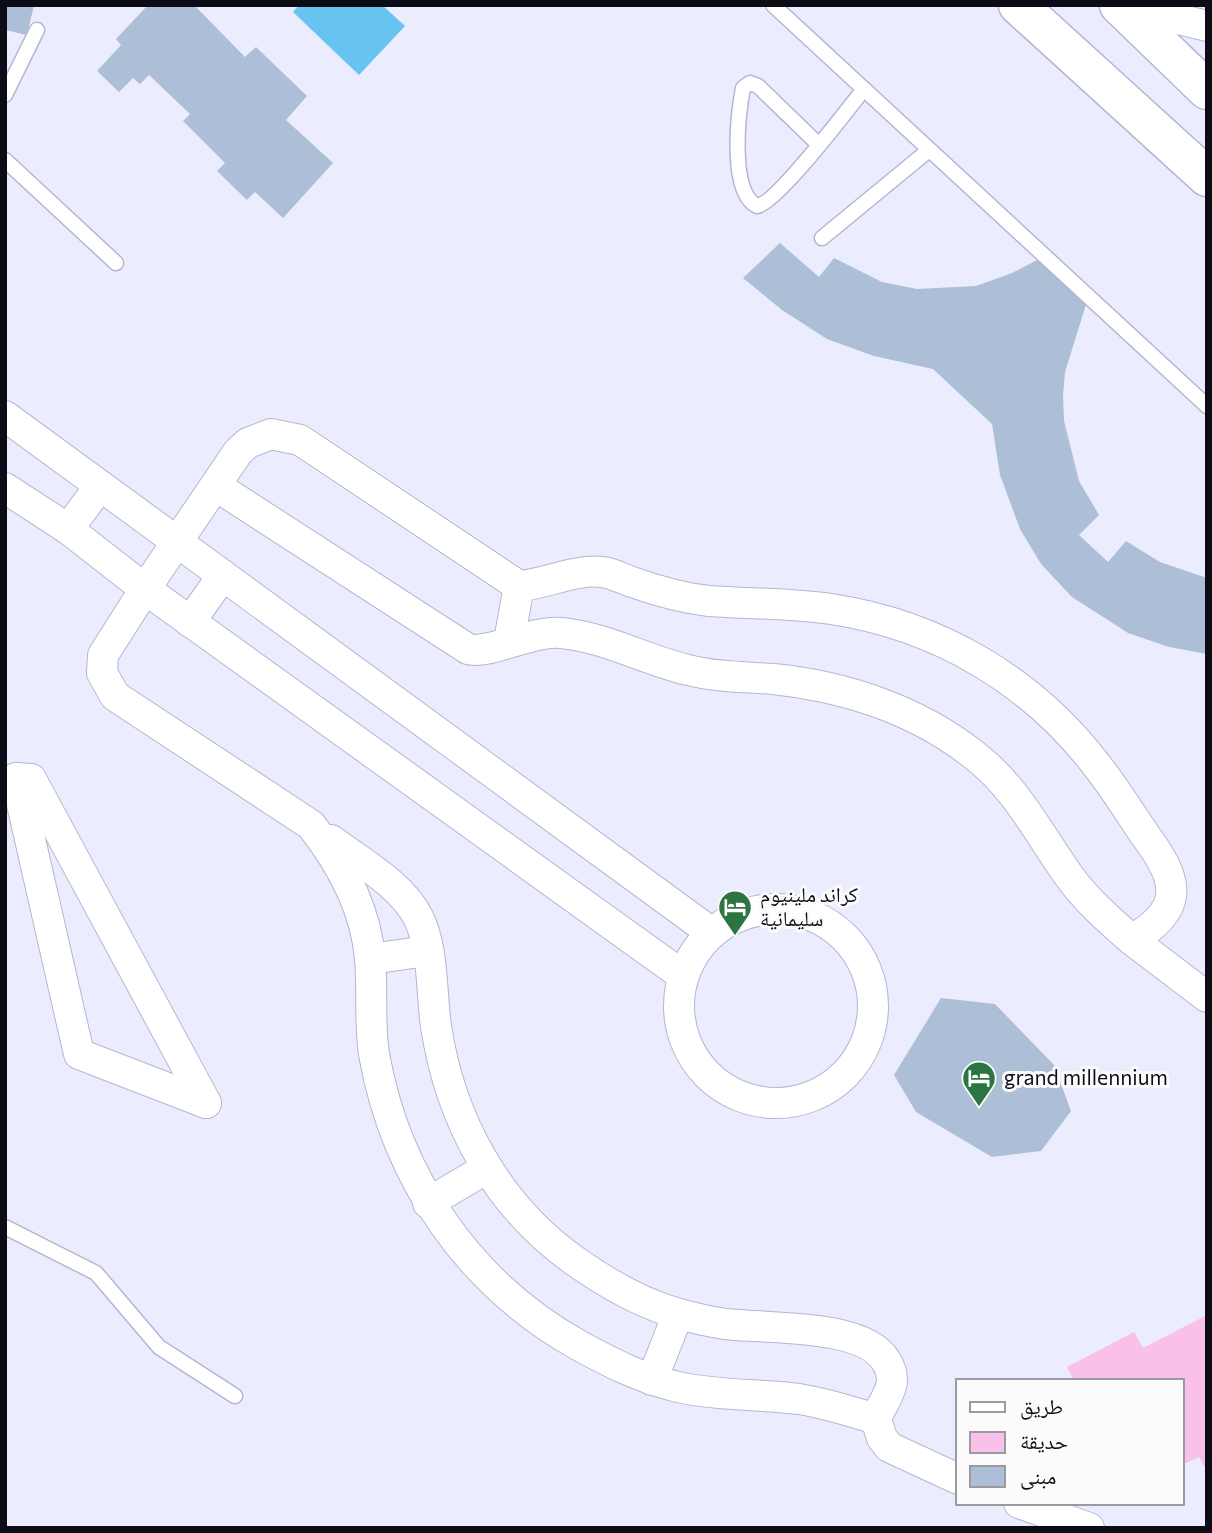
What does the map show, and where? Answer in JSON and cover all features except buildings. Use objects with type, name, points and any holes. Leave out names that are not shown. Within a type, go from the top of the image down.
[{"type":"main road","points":[[1018,5],[1207,177]]},
{"type":"main road","points":[[1119,5],[1207,90]]},
{"type":"street","points":[[1119,5],[1207,26]]},
{"type":"street","points":[[5,416],[712,933]]},
{"type":"street","points":[[956,1478],[889,1447],[882,1438],[876,1419],[893,1383],[892,1372],[874,1346],[832,1334],[726,1324],[678,1314],[638,1298],[566,1254],[520,1213],[487,1168],[460,1119],[443,1067],[427,951],[418,918],[401,894],[312,825],[111,691],[102,673],[103,655],[177,542],[248,443],[271,434],[285,434],[323,453],[519,586],[573,574],[606,572],[654,589],[701,600],[832,609],[885,621],[944,642],[990,665],[1033,697],[1068,731],[1098,767],[1167,866],[1173,890],[1166,911],[1150,929],[1132,940]]},
{"type":"street","points":[[68,529],[100,486]]},
{"type":"street","points":[[216,486],[454,642],[475,651],[509,640],[545,633],[574,635],[692,671],[830,688],[901,712],[930,725],[977,757],[1002,782],[1027,810],[1081,891],[1132,940],[1207,997]]},
{"type":"street","points":[[5,488],[68,529],[190,622],[682,975]]},
{"type":"street","points":[[190,622],[223,576]]},
{"type":"street","points":[[509,640],[519,586]]},
{"type":"street","points":[[11,778],[31,779],[206,1103],[79,1054],[11,778]]},
{"type":"street","points":[[312,825],[352,890],[370,959],[370,1013],[385,1102],[400,1144],[428,1202],[481,1271],[527,1314],[606,1361],[652,1380],[709,1393],[798,1399],[831,1405],[876,1419]]},
{"type":"street","points":[[780,908],[811,914],[838,930],[859,954],[872,983],[874,1014],[865,1046],[846,1074],[820,1093],[788,1103],[755,1102],[725,1090],[700,1068],[683,1040],[677,1008],[682,975],[697,947],[720,925],[749,912],[780,908]]},
{"type":"street","points":[[370,959],[427,951]]},
{"type":"street","points":[[428,1202],[487,1168]]},
{"type":"street","points":[[652,1380],[678,1314]]},
{"type":"street","points":[[1026,1505],[1089,1528]]},
{"type":"lane","points":[[773,5],[1076,282],[1207,406]]},
{"type":"lane","points":[[5,95],[37,30]]},
{"type":"lane","points":[[818,144],[758,86],[750,83],[743,88],[737,131],[738,153],[741,175],[750,203],[757,206],[771,200],[818,144],[864,89]]},
{"type":"lane","points":[[822,238],[929,150]]},
{"type":"lane","points":[[5,160],[116,263]]},
{"type":"lane","points":[[5,1227],[96,1273],[159,1347],[235,1396]]},
{"type":"green space","points":[[1207,1315],[1207,1471],[1199,1457],[1184,1464],[1184,1379],[1073,1379],[1067,1367],[1134,1332],[1143,1348]]},
{"type":"water","points":[[299,5],[382,5],[405,26],[359,75],[293,12]]},
{"type":"place","name":"كراند ملينيوم سليمانية","points":[[735,937]]},
{"type":"place","name":"grand millennium","points":[[979,1108]]}]
